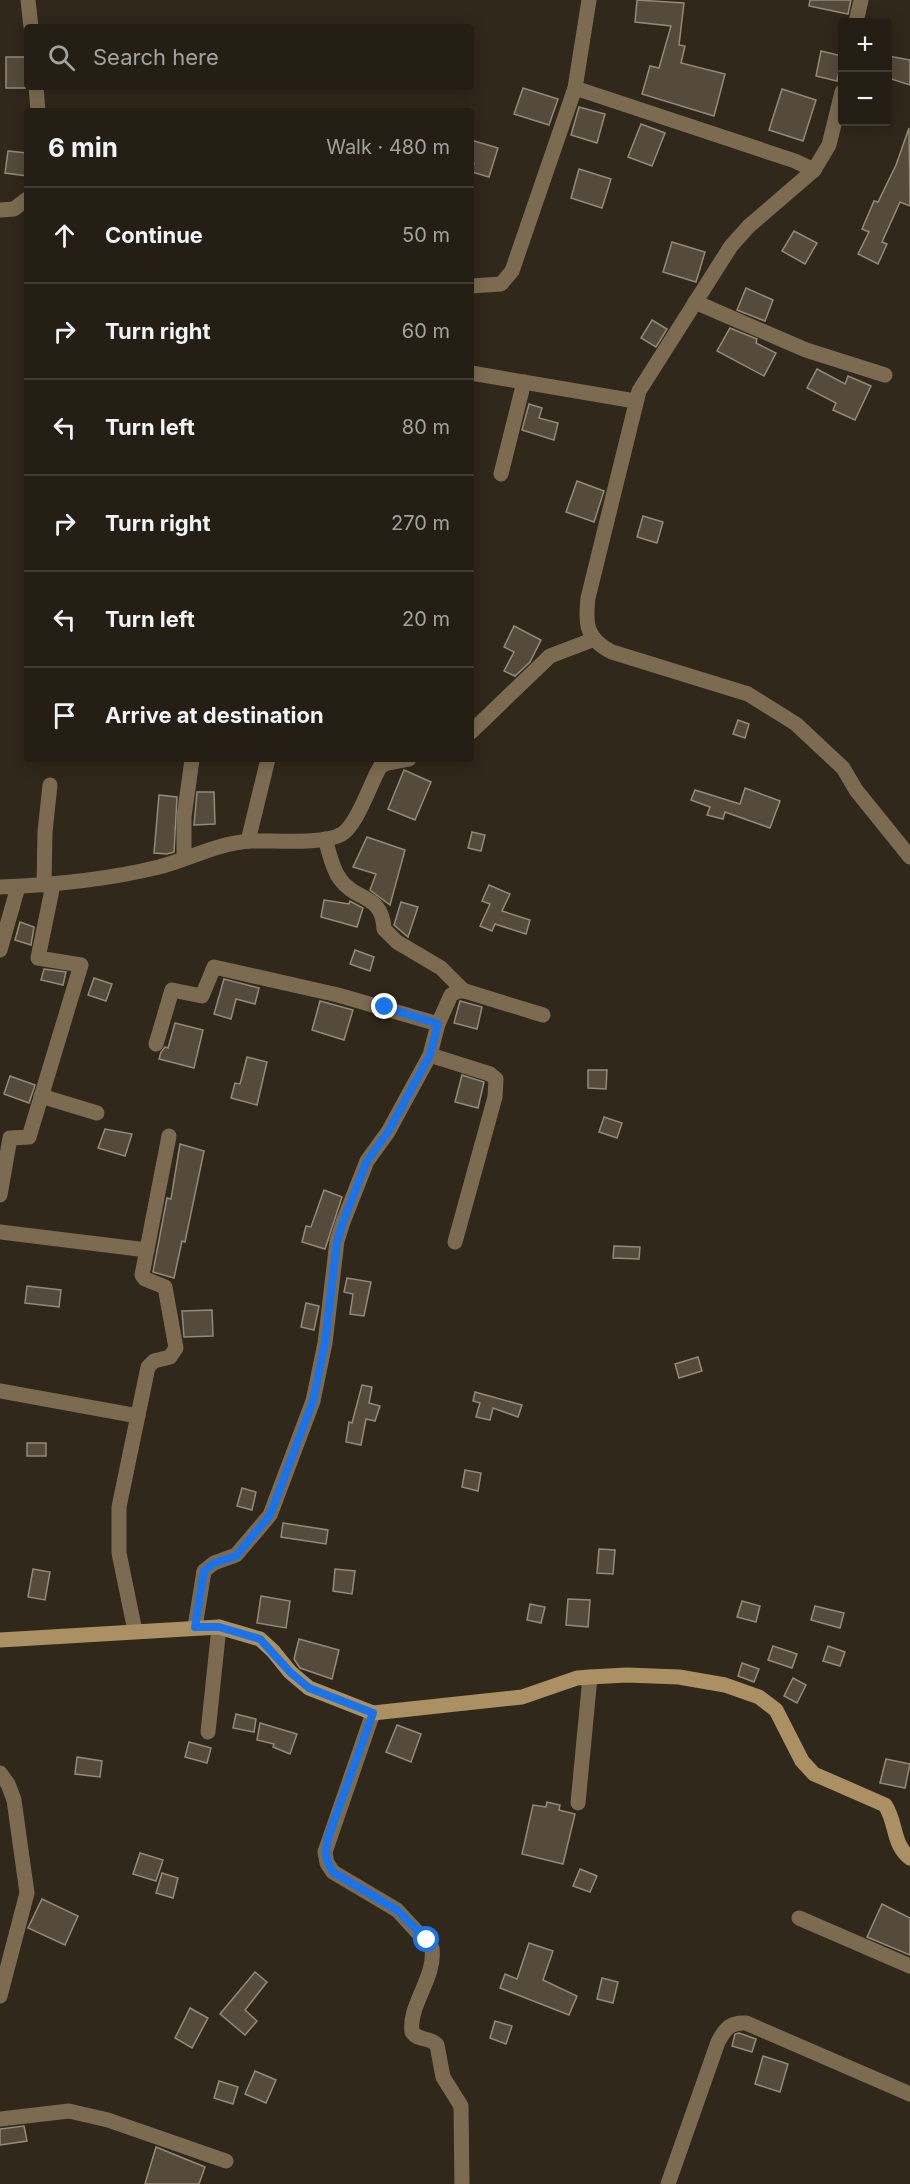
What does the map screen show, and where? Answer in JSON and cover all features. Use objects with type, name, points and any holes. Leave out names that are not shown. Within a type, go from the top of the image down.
[{"type":"street","points":[[28,0],[31,24]]},
{"type":"street","points":[[474,286],[501,284],[513,271],[575,88],[589,0]]},
{"type":"street","points":[[857,18],[861,0]]},
{"type":"street","points":[[575,88],[795,161],[814,170]]},
{"type":"street","points":[[36,90],[38,108]]},
{"type":"street","points":[[838,111],[829,145],[814,170],[749,226],[730,246],[635,401],[588,598],[585,622],[592,640],[612,652],[748,694],[796,724],[843,768],[856,790],[910,857]]},
{"type":"street","points":[[0,210],[14,209],[24,201]]},
{"type":"street","points":[[695,303],[806,350],[885,375]]},
{"type":"street","points":[[474,374],[635,401]]},
{"type":"street","points":[[501,474],[524,382]]},
{"type":"street","points":[[474,729],[550,656],[592,640]]},
{"type":"street","points":[[184,858],[184,817],[192,762]]},
{"type":"street","points":[[248,841],[267,762]]},
{"type":"street","points":[[0,887],[49,885],[118,876],[162,866],[227,844],[248,841],[325,839],[342,834],[351,824],[380,767],[392,762]]},
{"type":"street","points":[[0,1195],[10,1138],[28,1137],[81,965],[38,958],[49,885],[45,832],[50,785]]},
{"type":"street","points":[[325,839],[339,879],[350,889],[374,902],[384,916],[384,929],[397,942],[441,968],[464,991]]},
{"type":"street","points":[[0,950],[18,887]]},
{"type":"street","points":[[156,1044],[172,990],[202,996],[214,967],[338,995],[438,1024]]},
{"type":"street","points":[[195,1627],[204,1571],[214,1563],[236,1556],[270,1515],[313,1401],[325,1343],[337,1242],[343,1222],[367,1161],[388,1132],[430,1055],[438,1024],[451,995],[464,991],[543,1015]]},
{"type":"street","points":[[430,1055],[490,1074],[496,1079],[495,1097],[455,1242]]},
{"type":"street","points":[[41,1096],[97,1113]]},
{"type":"street","points":[[135,1631],[117,1529],[150,1364],[170,1357],[176,1348],[165,1287],[142,1275],[170,1136]]},
{"type":"street","points":[[0,1232],[147,1250]]},
{"type":"street","points":[[0,1391],[138,1416]]},
{"type":"street","points":[[208,1732],[219,1627]]},
{"type":"street","points":[[0,1640],[219,1627],[260,1639],[290,1672],[309,1688],[373,1713],[522,1698],[577,1678],[627,1675],[679,1677],[725,1685],[759,1697],[776,1710],[802,1761],[814,1774],[885,1805],[891,1814],[896,1842],[910,1858]]},
{"type":"street","points":[[578,1803],[590,1677]]},
{"type":"street","points":[[373,1713],[325,1852],[327,1863],[333,1872],[397,1910],[432,1948],[432,1968],[411,2027],[414,2036],[434,2041],[437,2045],[443,2077],[460,2106],[462,2184]]},
{"type":"street","points":[[0,1773],[8,1784],[14,1800],[27,1893],[0,1996]]},
{"type":"street","points":[[799,1918],[910,1966]]},
{"type":"street","points":[[668,2184],[718,2042],[725,2029],[735,2023],[746,2023],[910,2094]]},
{"type":"street","points":[[0,2119],[69,2111],[108,2120],[225,2162]]},
{"type":"building","points":[[637,0],[684,3],[679,45],[685,46],[681,63],[725,74],[714,116],[642,94],[650,66],[659,68],[671,26],[635,22]]},
{"type":"building","points":[[810,0],[851,0],[848,14],[809,6]]},
{"type":"building","points":[[821,51],[838,55],[837,81],[816,76]]},
{"type":"building","points":[[6,57],[24,57],[24,88],[6,88]]},
{"type":"building","points":[[892,57],[910,60],[910,85],[892,79]]},
{"type":"building","points":[[523,88],[558,99],[549,125],[514,114]]},
{"type":"building","points":[[782,89],[816,100],[803,141],[769,130]]},
{"type":"building","points":[[579,107],[605,114],[597,143],[571,135]]},
{"type":"building","points":[[641,124],[665,133],[652,166],[628,157]]},
{"type":"building","points":[[909,128],[910,206],[900,202],[882,242],[887,244],[878,264],[858,254],[869,232],[862,229],[874,201],[878,202],[896,165]]},
{"type":"building","points":[[474,141],[498,148],[489,177],[474,173]]},
{"type":"building","points":[[8,151],[24,153],[24,176],[5,173]]},
{"type":"building","points":[[579,169],[611,179],[602,208],[571,198]]},
{"type":"building","points":[[794,231],[817,243],[805,264],[782,251]]},
{"type":"building","points":[[672,242],[705,252],[696,282],[663,272]]},
{"type":"building","points":[[746,288],[773,300],[765,321],[737,310]]},
{"type":"building","points":[[652,320],[667,329],[656,347],[641,338]]},
{"type":"building","points":[[730,328],[757,339],[756,343],[776,353],[764,376],[717,351]]},
{"type":"building","points":[[817,369],[845,384],[848,376],[871,386],[855,420],[833,410],[836,403],[807,388]]},
{"type":"building","points":[[529,404],[542,408],[539,418],[558,423],[554,440],[522,430]]},
{"type":"building","points":[[577,481],[604,491],[594,522],[566,512]]},
{"type":"building","points":[[643,516],[663,522],[657,543],[637,537]]},
{"type":"building","points":[[514,626],[541,640],[530,662],[515,676],[504,671],[514,652],[504,647]]},
{"type":"building","points":[[738,720],[749,724],[745,738],[733,734]]},
{"type":"building","points":[[404,770],[431,782],[415,820],[388,809]]},
{"type":"building","points":[[745,788],[780,801],[770,828],[725,812],[723,819],[707,815],[710,807],[691,800],[695,790],[740,804]]},
{"type":"building","points":[[197,792],[214,792],[215,824],[194,825]]},
{"type":"building","points":[[159,795],[177,797],[174,852],[167,854],[154,853]]},
{"type":"building","points":[[472,832],[485,835],[481,851],[468,848]]},
{"type":"building","points":[[367,837],[405,850],[390,905],[370,890],[376,874],[353,867]]},
{"type":"building","points":[[489,885],[510,894],[502,911],[530,920],[526,934],[495,924],[492,931],[480,926],[490,904],[482,901]]},
{"type":"building","points":[[324,900],[349,904],[350,901],[363,908],[357,927],[321,917]]},
{"type":"building","points":[[401,902],[418,907],[408,937],[394,925]]},
{"type":"building","points":[[20,922],[34,927],[31,945],[15,940]]},
{"type":"building","points":[[355,950],[374,957],[370,971],[350,964]]},
{"type":"building","points":[[44,969],[66,972],[63,985],[41,980]]},
{"type":"building","points":[[94,978],[112,984],[106,1001],[88,995]]},
{"type":"building","points":[[224,979],[259,988],[255,1004],[236,999],[231,1019],[214,1014]]},
{"type":"building","points":[[320,1001],[353,1010],[344,1040],[312,1030]]},
{"type":"building","points":[[460,1001],[482,1007],[477,1029],[454,1023]]},
{"type":"building","points":[[175,1023],[203,1030],[194,1068],[159,1059],[165,1047],[168,1048]]},
{"type":"building","points":[[247,1057],[267,1062],[257,1105],[231,1098],[235,1083],[240,1084]]},
{"type":"building","points":[[588,1070],[607,1070],[606,1089],[588,1088]]},
{"type":"building","points":[[462,1075],[484,1082],[478,1108],[455,1102]]},
{"type":"building","points":[[10,1076],[35,1085],[29,1103],[4,1094]]},
{"type":"building","points":[[604,1117],[622,1123],[617,1138],[599,1132]]},
{"type":"building","points":[[105,1129],[132,1134],[125,1156],[98,1148]]},
{"type":"building","points":[[180,1144],[204,1151],[185,1242],[182,1241],[174,1278],[153,1272],[167,1198],[171,1199]]},
{"type":"building","points":[[324,1190],[342,1197],[325,1249],[302,1242],[306,1226],[311,1227]]},
{"type":"building","points":[[614,1246],[640,1247],[639,1259],[613,1258]]},
{"type":"building","points":[[347,1278],[371,1282],[364,1316],[350,1314],[353,1294],[344,1292]]},
{"type":"building","points":[[27,1286],[61,1290],[59,1307],[25,1303]]},
{"type":"building","points":[[306,1303],[319,1306],[314,1330],[301,1327]]},
{"type":"building","points":[[212,1310],[213,1336],[184,1337],[182,1311]]},
{"type":"building","points":[[698,1357],[702,1371],[679,1378],[675,1364]]},
{"type":"building","points":[[362,1385],[372,1387],[369,1403],[380,1406],[375,1421],[366,1419],[361,1445],[346,1442],[349,1422],[352,1423]]},
{"type":"building","points":[[475,1392],[522,1405],[518,1417],[493,1408],[490,1420],[476,1417],[480,1403],[473,1401]]},
{"type":"building","points":[[27,1443],[46,1443],[46,1456],[27,1456]]},
{"type":"building","points":[[465,1470],[481,1473],[478,1491],[462,1487]]},
{"type":"building","points":[[242,1488],[256,1492],[252,1510],[237,1506]]},
{"type":"building","points":[[283,1523],[328,1530],[326,1544],[281,1537]]},
{"type":"building","points":[[599,1549],[615,1550],[613,1574],[597,1573]]},
{"type":"building","points":[[33,1569],[50,1572],[45,1600],[28,1597]]},
{"type":"building","points":[[335,1569],[355,1571],[352,1594],[333,1591]]},
{"type":"building","points":[[261,1596],[290,1601],[286,1628],[257,1623]]},
{"type":"building","points":[[568,1599],[590,1600],[588,1627],[566,1625]]},
{"type":"building","points":[[742,1601],[760,1606],[756,1622],[737,1617]]},
{"type":"building","points":[[530,1604],[545,1607],[541,1623],[527,1620]]},
{"type":"building","points":[[815,1606],[844,1613],[840,1628],[811,1620]]},
{"type":"building","points":[[299,1639],[339,1650],[332,1679],[300,1668],[294,1659]]},
{"type":"building","points":[[773,1646],[797,1654],[792,1668],[768,1660]]},
{"type":"building","points":[[828,1646],[845,1652],[840,1666],[823,1661]]},
{"type":"building","points":[[742,1663],[759,1669],[754,1682],[738,1676]]},
{"type":"building","points":[[793,1678],[806,1685],[797,1703],[784,1696]]},
{"type":"building","points":[[236,1714],[256,1719],[254,1732],[233,1728]]},
{"type":"building","points":[[260,1723],[297,1734],[290,1754],[273,1747],[274,1744],[257,1740]]},
{"type":"building","points":[[397,1725],[421,1734],[411,1762],[386,1752]]},
{"type":"building","points":[[189,1742],[211,1748],[207,1763],[185,1757]]},
{"type":"building","points":[[77,1757],[102,1761],[100,1777],[75,1774]]},
{"type":"building","points":[[886,1759],[910,1764],[905,1788],[880,1783]]},
{"type":"building","points":[[547,1802],[560,1805],[559,1810],[575,1814],[563,1864],[522,1854],[533,1805],[546,1807]]},
{"type":"building","points":[[140,1853],[163,1860],[156,1881],[133,1874]]},
{"type":"building","points":[[580,1869],[597,1876],[590,1892],[573,1886]]},
{"type":"building","points":[[162,1873],[178,1878],[173,1898],[156,1893]]},
{"type":"building","points":[[42,1899],[78,1916],[65,1945],[28,1928]]},
{"type":"building","points":[[882,1904],[910,1918],[910,1955],[867,1937]]},
{"type":"building","points":[[529,1943],[553,1951],[543,1980],[577,1996],[569,2015],[500,1988],[505,1974],[517,1979]]},
{"type":"building","points":[[255,1972],[267,1982],[245,2010],[257,2021],[245,2035],[220,2014]]},
{"type":"building","points":[[602,1978],[618,1982],[613,2003],[597,1999]]},
{"type":"building","points":[[190,2008],[208,2018],[192,2048],[175,2038]]},
{"type":"building","points":[[495,2021],[512,2026],[506,2044],[490,2038]]},
{"type":"building","points":[[739,2033],[756,2039],[752,2052],[732,2046],[735,2034]]},
{"type":"building","points":[[763,2056],[788,2064],[780,2092],[755,2084]]},
{"type":"building","points":[[255,2071],[276,2080],[266,2103],[245,2094]]},
{"type":"building","points":[[219,2081],[238,2087],[233,2104],[214,2098]]},
{"type":"building","points":[[24,2126],[27,2141],[0,2145],[0,2129]]},
{"type":"building","points":[[156,2147],[205,2167],[199,2184],[145,2184]]},
{"type":"route","points":[[385,1007],[438,1024],[430,1055],[388,1132],[367,1161],[343,1222],[337,1242],[325,1343],[313,1401],[270,1515],[236,1556],[214,1563],[204,1571],[200,1580],[195,1627],[219,1627],[260,1639],[290,1672],[309,1688],[337,1701],[373,1713],[329,1835],[325,1852],[327,1863],[333,1872],[397,1910],[427,1940]]}]
